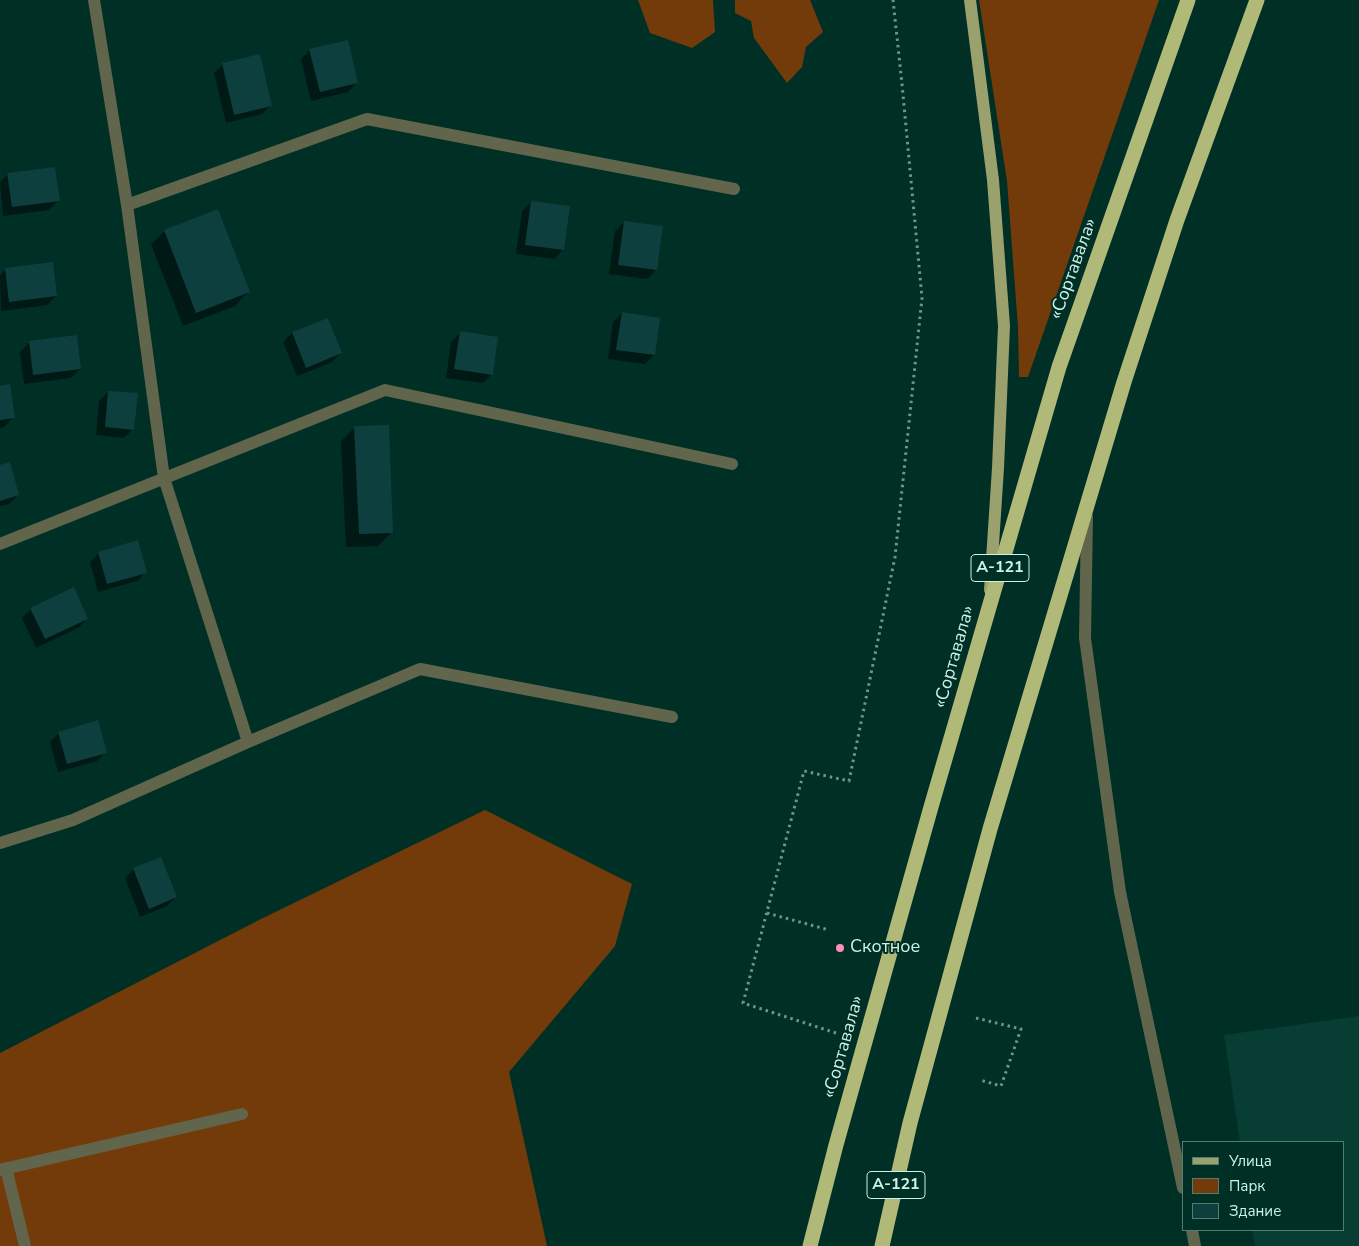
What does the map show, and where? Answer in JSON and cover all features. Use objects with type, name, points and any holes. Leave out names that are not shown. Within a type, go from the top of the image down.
[{"type":"highway","name":"«Сортавала»","points":[[810,1246],[836,1145],[892,946],[1059,367],[1188,0]]},
{"type":"highway","name":"А-121","points":[[882,1246],[910,1123],[990,829],[1087,504],[1124,382],[1177,220],[1257,0]]},
{"type":"main road","points":[[970,0],[993,180],[1004,326],[998,468],[989,608]]},
{"type":"street","points":[[94,0],[127,205],[164,478],[248,742]]},
{"type":"street","points":[[127,205],[367,119],[734,189]]},
{"type":"street","points":[[0,544],[385,390],[732,464]]},
{"type":"street","points":[[1087,504],[1085,638],[1120,892],[1182,1183]]},
{"type":"street","points":[[0,843],[73,820],[420,668],[672,717]]},
{"type":"street","points":[[25,1246],[3,1169],[242,1114]]},
{"type":"street","points":[[1192,1231],[1195,1246]]},
{"type":"path","points":[[836,1033],[743,1003],[804,771],[849,781],[895,557],[922,298],[893,0]]},
{"type":"path","points":[[767,913],[829,930]]},
{"type":"path","points":[[976,1018],[1021,1029],[1001,1086],[980,1080]]},
{"type":"shaded area","points":[[1359,1016],[1359,1246],[1255,1246],[1252,1231],[1344,1231],[1344,1141],[1240,1141],[1224,1035]]},
{"type":"green space","points":[[638,0],[713,0],[715,32],[692,48],[650,33]]},
{"type":"green space","points":[[735,0],[810,0],[823,32],[806,47],[802,67],[787,83],[754,38],[751,21],[735,13]]},
{"type":"green space","points":[[979,0],[1159,0],[1028,377],[1019,377],[1018,327],[1007,181]]},
{"type":"green space","points":[[485,810],[632,884],[615,946],[509,1072],[547,1246],[0,1246],[0,1053],[261,919]]},
{"type":"building","points":[[348,40],[358,83],[320,92],[309,49]]},
{"type":"building","points":[[260,54],[272,106],[234,115],[222,63]]},
{"type":"building","points":[[55,167],[60,201],[12,207],[7,173]]},
{"type":"building","points":[[531,201],[570,206],[564,250],[525,245]]},
{"type":"building","points":[[218,209],[250,292],[196,313],[164,230]]},
{"type":"building","points":[[624,221],[663,226],[657,270],[618,265]]},
{"type":"building","points":[[53,262],[57,296],[9,302],[5,268]]},
{"type":"building","points":[[622,312],[660,318],[655,355],[616,350]]},
{"type":"building","points":[[328,318],[342,353],[306,368],[292,332]]},
{"type":"building","points":[[460,331],[498,337],[493,375],[454,369]]},
{"type":"building","points":[[77,335],[81,369],[33,375],[29,341]]},
{"type":"building","points":[[10,384],[15,418],[0,420],[0,386]]},
{"type":"building","points":[[108,391],[138,393],[134,430],[105,427]]},
{"type":"building","points":[[389,425],[393,533],[359,534],[354,426]]},
{"type":"building","points":[[10,462],[19,495],[0,501],[0,465]]},
{"type":"building","points":[[138,540],[147,573],[107,584],[98,552]]},
{"type":"building","points":[[74,587],[88,619],[45,639],[30,608]]},
{"type":"building","points":[[98,720],[107,753],[67,764],[58,732]]},
{"type":"building","points":[[161,857],[177,897],[149,909],[133,868]]},
{"type":"place","name":"Скотное","points":[[840,948]]}]
